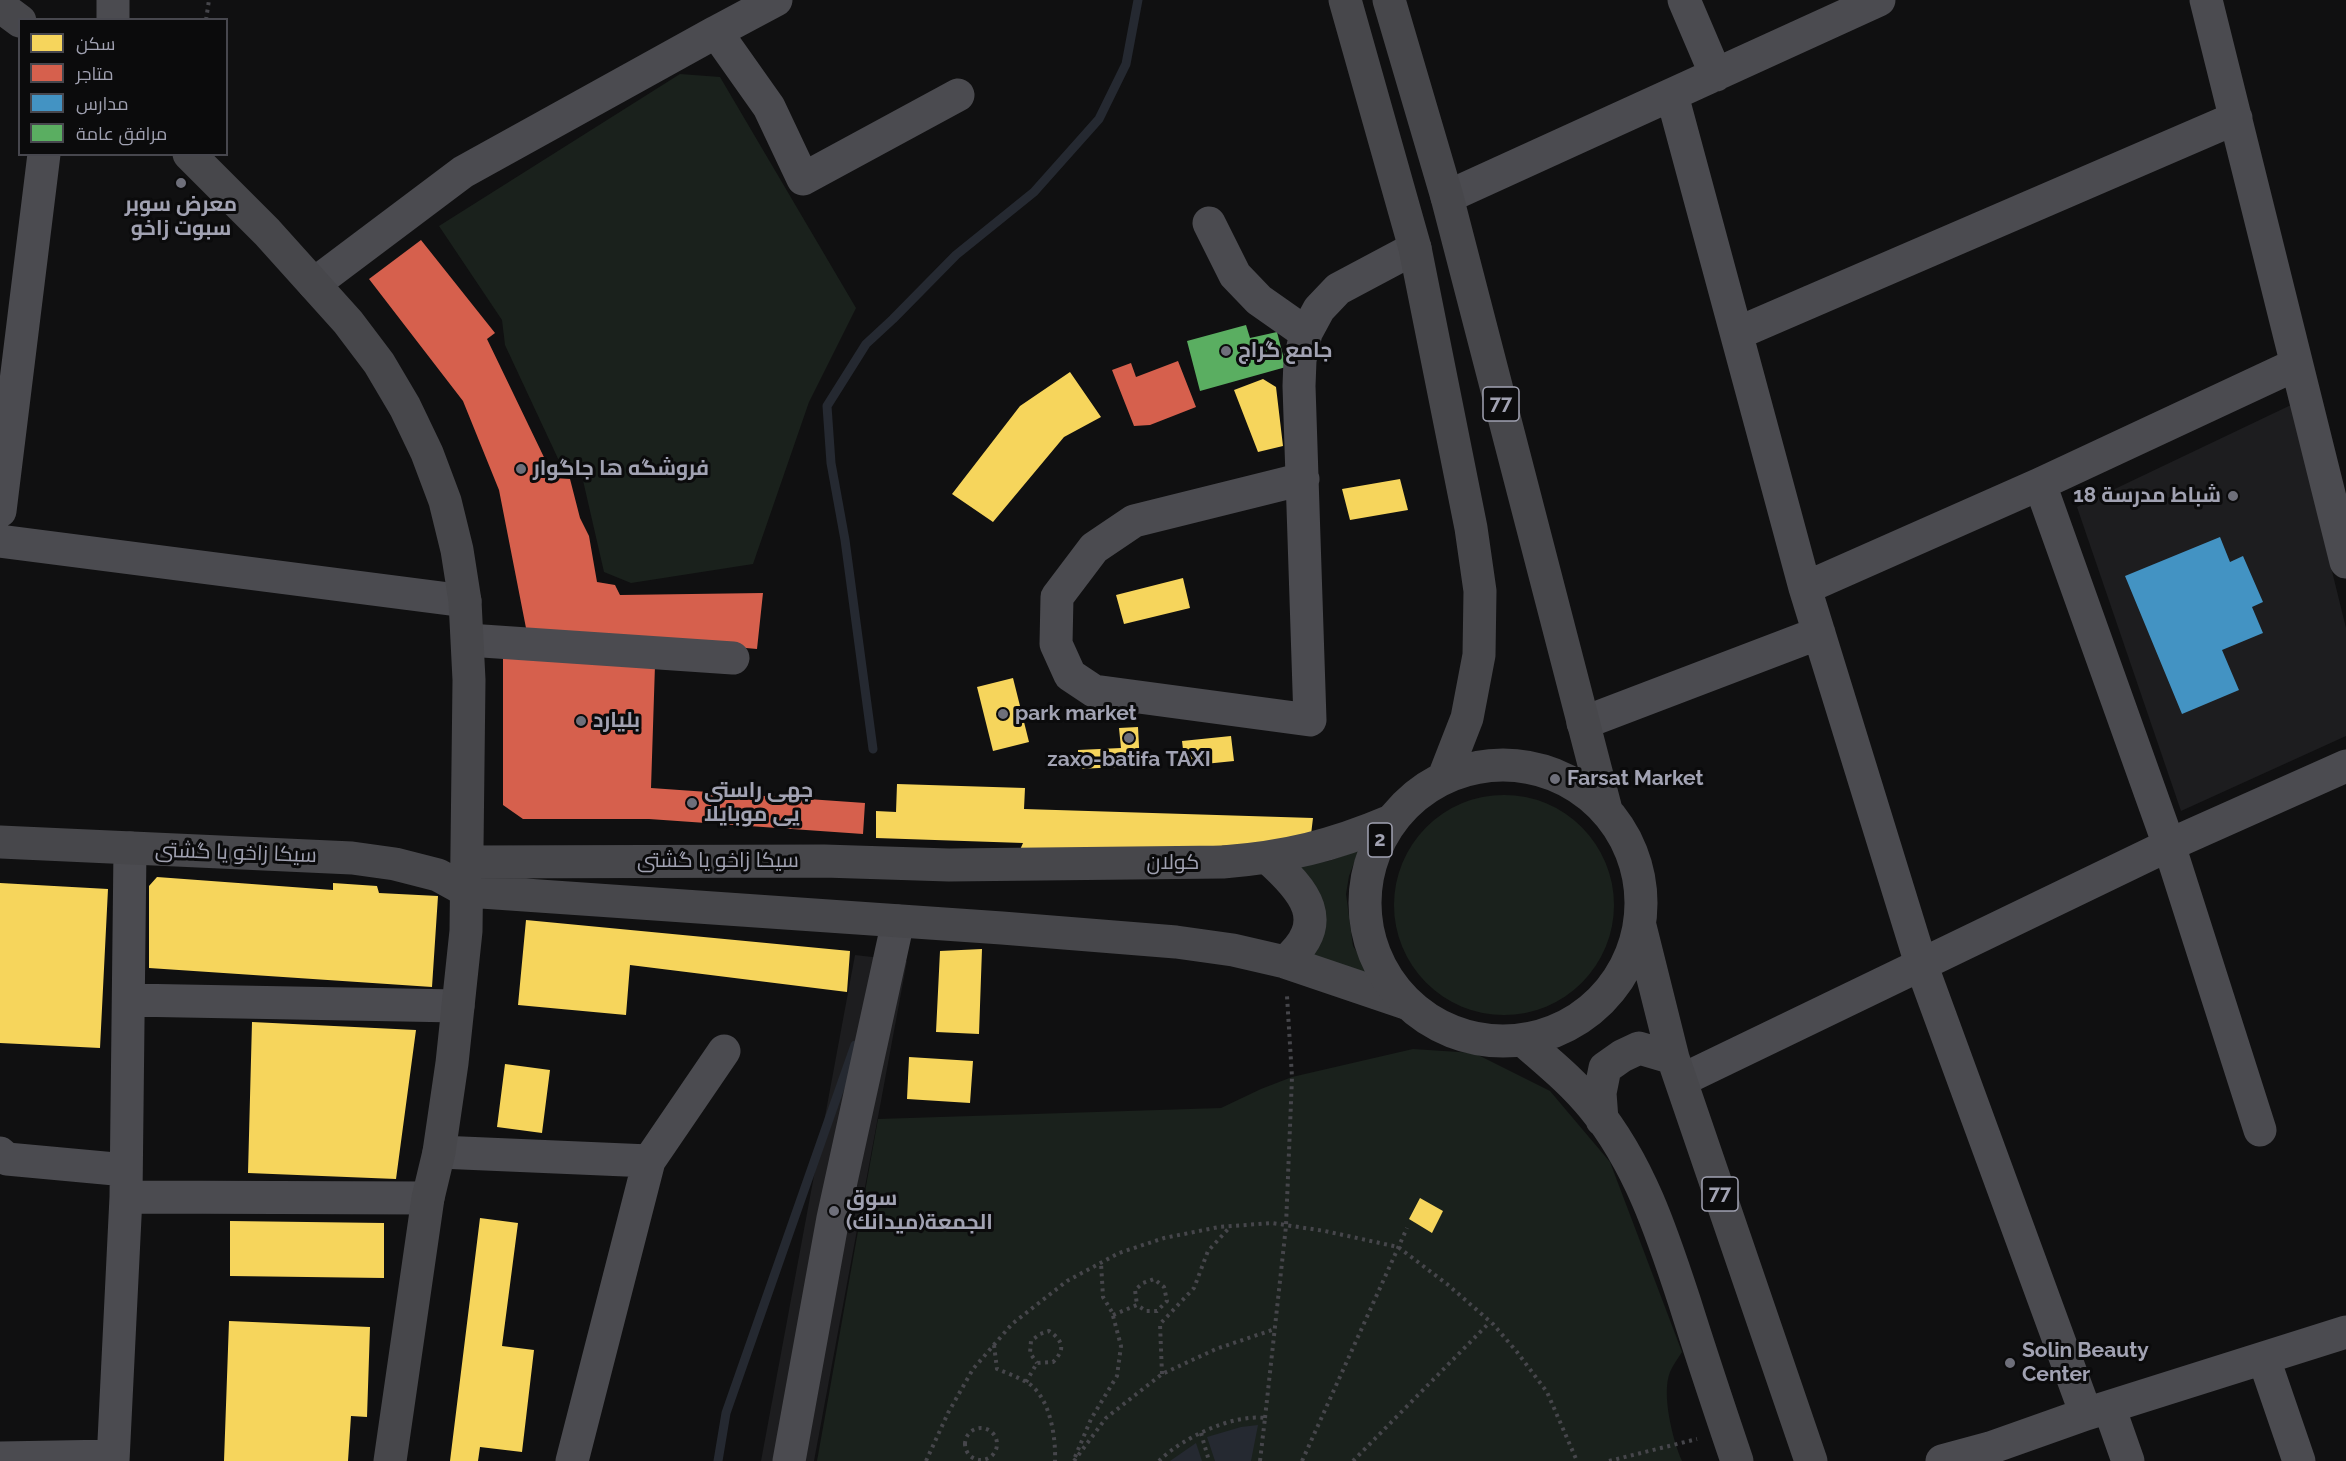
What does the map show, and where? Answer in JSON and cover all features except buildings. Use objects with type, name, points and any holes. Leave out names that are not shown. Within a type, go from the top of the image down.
[{"type":"main road","points":[[1345,0],[1415,248],[1471,528],[1480,591],[1479,655],[1469,708],[1444,777]]},
{"type":"main road","name":"77","points":[[1389,0],[1447,197],[1606,810]]},
{"type":"main road","points":[[0,6],[18,20]]},
{"type":"main road","points":[[191,156],[267,232],[348,322],[379,363],[405,406],[427,453],[445,501],[457,550],[465,601],[468,640],[465,931],[458,1006],[439,1152],[428,1198],[390,1461]]},
{"type":"main road","name":"2","points":[[1513,764],[1547,771],[1579,787],[1606,810],[1629,844],[1641,884],[1640,925],[1627,967],[1601,1002],[1566,1028],[1524,1041],[1482,1041],[1441,1028],[1406,1003],[1382,971],[1367,934],[1364,895],[1372,856],[1390,821],[1414,795],[1444,777],[1478,766],[1513,764]]},
{"type":"main road","name":"كولان","points":[[824,861],[949,865],[1223,862],[1268,858],[1309,850],[1351,838],[1390,821]]},
{"type":"main road","name":"سیکا زاخو یا گشتى","points":[[0,842],[352,858],[467,877],[824,861]]},
{"type":"main road","points":[[1268,858],[1292,880],[1303,896],[1310,917],[1309,935],[1296,953],[1285,962]]},
{"type":"main road","points":[[467,877],[898,921],[1176,942],[1233,950],[1285,962],[1406,1003]]},
{"type":"main road","name":"77","points":[[1640,925],[1677,1069],[1811,1461]]},
{"type":"main road","points":[[1524,1041],[1561,1072],[1602,1120],[1621,1147],[1647,1195],[1732,1446]]},
{"type":"main road","points":[[1602,1120],[1600,1093],[1605,1068],[1622,1056],[1639,1048],[1677,1069]]},
{"type":"street","points":[[113,0],[113,18]]},
{"type":"street","points":[[314,284],[463,172],[776,0]]},
{"type":"street","points":[[1684,0],[1716,75]]},
{"type":"street","points":[[1447,197],[1879,0]]},
{"type":"street","points":[[2206,0],[2295,365],[2346,562]]},
{"type":"street","points":[[716,32],[769,107],[802,179],[958,95]]},
{"type":"street","points":[[1672,95],[1805,588],[1921,964],[2098,1411],[2128,1461]]},
{"type":"street","points":[[1738,333],[2236,118]]},
{"type":"street","points":[[0,510],[44,156]]},
{"type":"street","points":[[1209,223],[1235,275],[1259,300],[1306,333]]},
{"type":"street","points":[[1303,479],[1134,521],[1094,548],[1057,597],[1056,644],[1070,675],[1094,691],[1310,720],[1303,479],[1299,386],[1300,360],[1306,333],[1319,309],[1338,290],[1415,248]]},
{"type":"street","points":[[1805,588],[2040,484],[2295,365]]},
{"type":"street","points":[[2040,484],[2169,845],[2260,1130]]},
{"type":"street","points":[[0,541],[465,601]]},
{"type":"street","points":[[1583,723],[1819,633]]},
{"type":"street","points":[[468,640],[733,658]]},
{"type":"street","points":[[1677,1069],[1921,964],[2169,845],[2346,766]]},
{"type":"street","points":[[0,1458],[113,1458],[126,1184],[130,848]]},
{"type":"street","points":[[789,1461],[833,1218],[898,921]]},
{"type":"street","points":[[129,1000],[458,1006]]},
{"type":"street","points":[[572,1461],[649,1161],[724,1051]]},
{"type":"street","points":[[439,1152],[649,1161]]},
{"type":"street","points":[[0,1153],[7,1159],[126,1184],[428,1198]]},
{"type":"street","points":[[1942,1461],[1992,1455],[2098,1411],[2346,1332]]},
{"type":"street","points":[[2264,1359],[2299,1461]]},
{"type":"path","points":[[206,18],[209,0]]},
{"type":"path","points":[[1260,1461],[1286,1226],[1292,1077],[1285,962]]},
{"type":"path","points":[[926,1461],[948,1413],[973,1369],[1011,1324],[1058,1288],[1119,1253],[1164,1238],[1230,1226],[1272,1223],[1325,1231],[1398,1247],[1447,1284],[1490,1322],[1518,1352],[1547,1392],[1577,1461]]},
{"type":"path","points":[[1162,1374],[1160,1324],[1194,1288],[1208,1251],[1230,1226]]},
{"type":"path","points":[[1302,1461],[1407,1228]]},
{"type":"path","points":[[1074,1461],[1091,1419],[1118,1376],[1121,1346],[1113,1315],[1103,1297],[1101,1263]]},
{"type":"path","points":[[1154,1279],[1164,1287],[1167,1301],[1157,1311],[1146,1311],[1137,1305],[1135,1290],[1143,1282],[1154,1279]]},
{"type":"path","points":[[1113,1315],[1137,1305]]},
{"type":"path","points":[[1353,1461],[1490,1322]]},
{"type":"path","points":[[1074,1461],[1106,1418],[1162,1374],[1216,1349],[1275,1329]]},
{"type":"path","points":[[1049,1331],[1060,1340],[1062,1347],[1060,1356],[1053,1362],[1037,1363],[1030,1353],[1031,1341],[1049,1331]]},
{"type":"path","points":[[994,1344],[997,1369],[1026,1382],[1043,1401],[1053,1424],[1055,1461]]},
{"type":"path","points":[[1026,1382],[1037,1363]]},
{"type":"path","points":[[1159,1461],[1171,1449],[1201,1433],[1246,1418],[1265,1418]]},
{"type":"path","points":[[983,1427],[992,1431],[997,1444],[994,1454],[981,1461],[966,1452],[964,1445],[966,1436],[971,1431],[983,1427]]},
{"type":"path","points":[[1201,1433],[1209,1461]]},
{"type":"path","points":[[1609,1461],[1732,1446]]},
{"type":"shaded area","points":[[680,74],[720,77],[856,308],[809,402],[753,564],[631,583],[604,572],[582,476],[561,465],[505,345],[502,320],[439,226]]},
{"type":"shaded area","points":[[2291,405],[2346,628],[2346,736],[2181,811],[2077,507]]},
{"type":"shaded area","points":[[1504,795],[1525,797],[1546,803],[1582,827],[1606,863],[1612,884],[1614,905],[1612,926],[1606,947],[1582,983],[1546,1007],[1525,1013],[1504,1015],[1483,1013],[1462,1007],[1426,983],[1402,947],[1396,926],[1394,905],[1396,884],[1402,863],[1426,827],[1462,803],[1483,797]]},
{"type":"shaded area","points":[[1359,850],[1349,876],[1346,894],[1353,946],[1371,974],[1305,956],[1291,865],[1329,861]]},
{"type":"shaded area","name":"سوق الجمعة(ميدانك)","points":[[855,955],[907,961],[814,1461],[761,1461]]},
{"type":"shaded area","points":[[1413,1049],[1474,1053],[1550,1091],[1610,1162],[1682,1352],[1670,1372],[1667,1405],[1675,1442],[1682,1461],[817,1461],[878,1119],[1221,1108],[1292,1077]]},
{"type":"shaded area","points":[[1258,1425],[1251,1461],[1215,1461],[1207,1437],[1241,1427]]},
{"type":"shaded area","points":[[1196,1443],[1202,1461],[1170,1461]]},
{"type":"waterway","points":[[873,749],[845,540],[831,463],[827,406],[866,344],[956,255],[1034,192],[1099,119],[1126,64],[1138,0]]},
{"type":"waterway","points":[[718,1461],[726,1413],[855,1045]]},
{"type":"place","name":"معرض سوبر سبوت زاخو","points":[[181,183]]},
{"type":"place","name":"جامع گراج","points":[[1226,351]]},
{"type":"place","name":"فروشگه ها جاگوار","points":[[521,469]]},
{"type":"place","name":"18 شباط مدرسة","points":[[2233,496]]},
{"type":"place","name":"park market","points":[[1003,714]]},
{"type":"place","name":"بليارد","points":[[581,721]]},
{"type":"place","name":"zaxo-batifa TAXI","points":[[1129,738]]},
{"type":"place","name":"Farsat Market","points":[[1555,779]]},
{"type":"place","name":"جهى راستى يى موبايلا","points":[[692,803]]},
{"type":"place","name":"سوق الجمعة(ميدانك)","points":[[834,1211]]},
{"type":"place","name":"Solin Beauty Center","points":[[2010,1363]]}]
